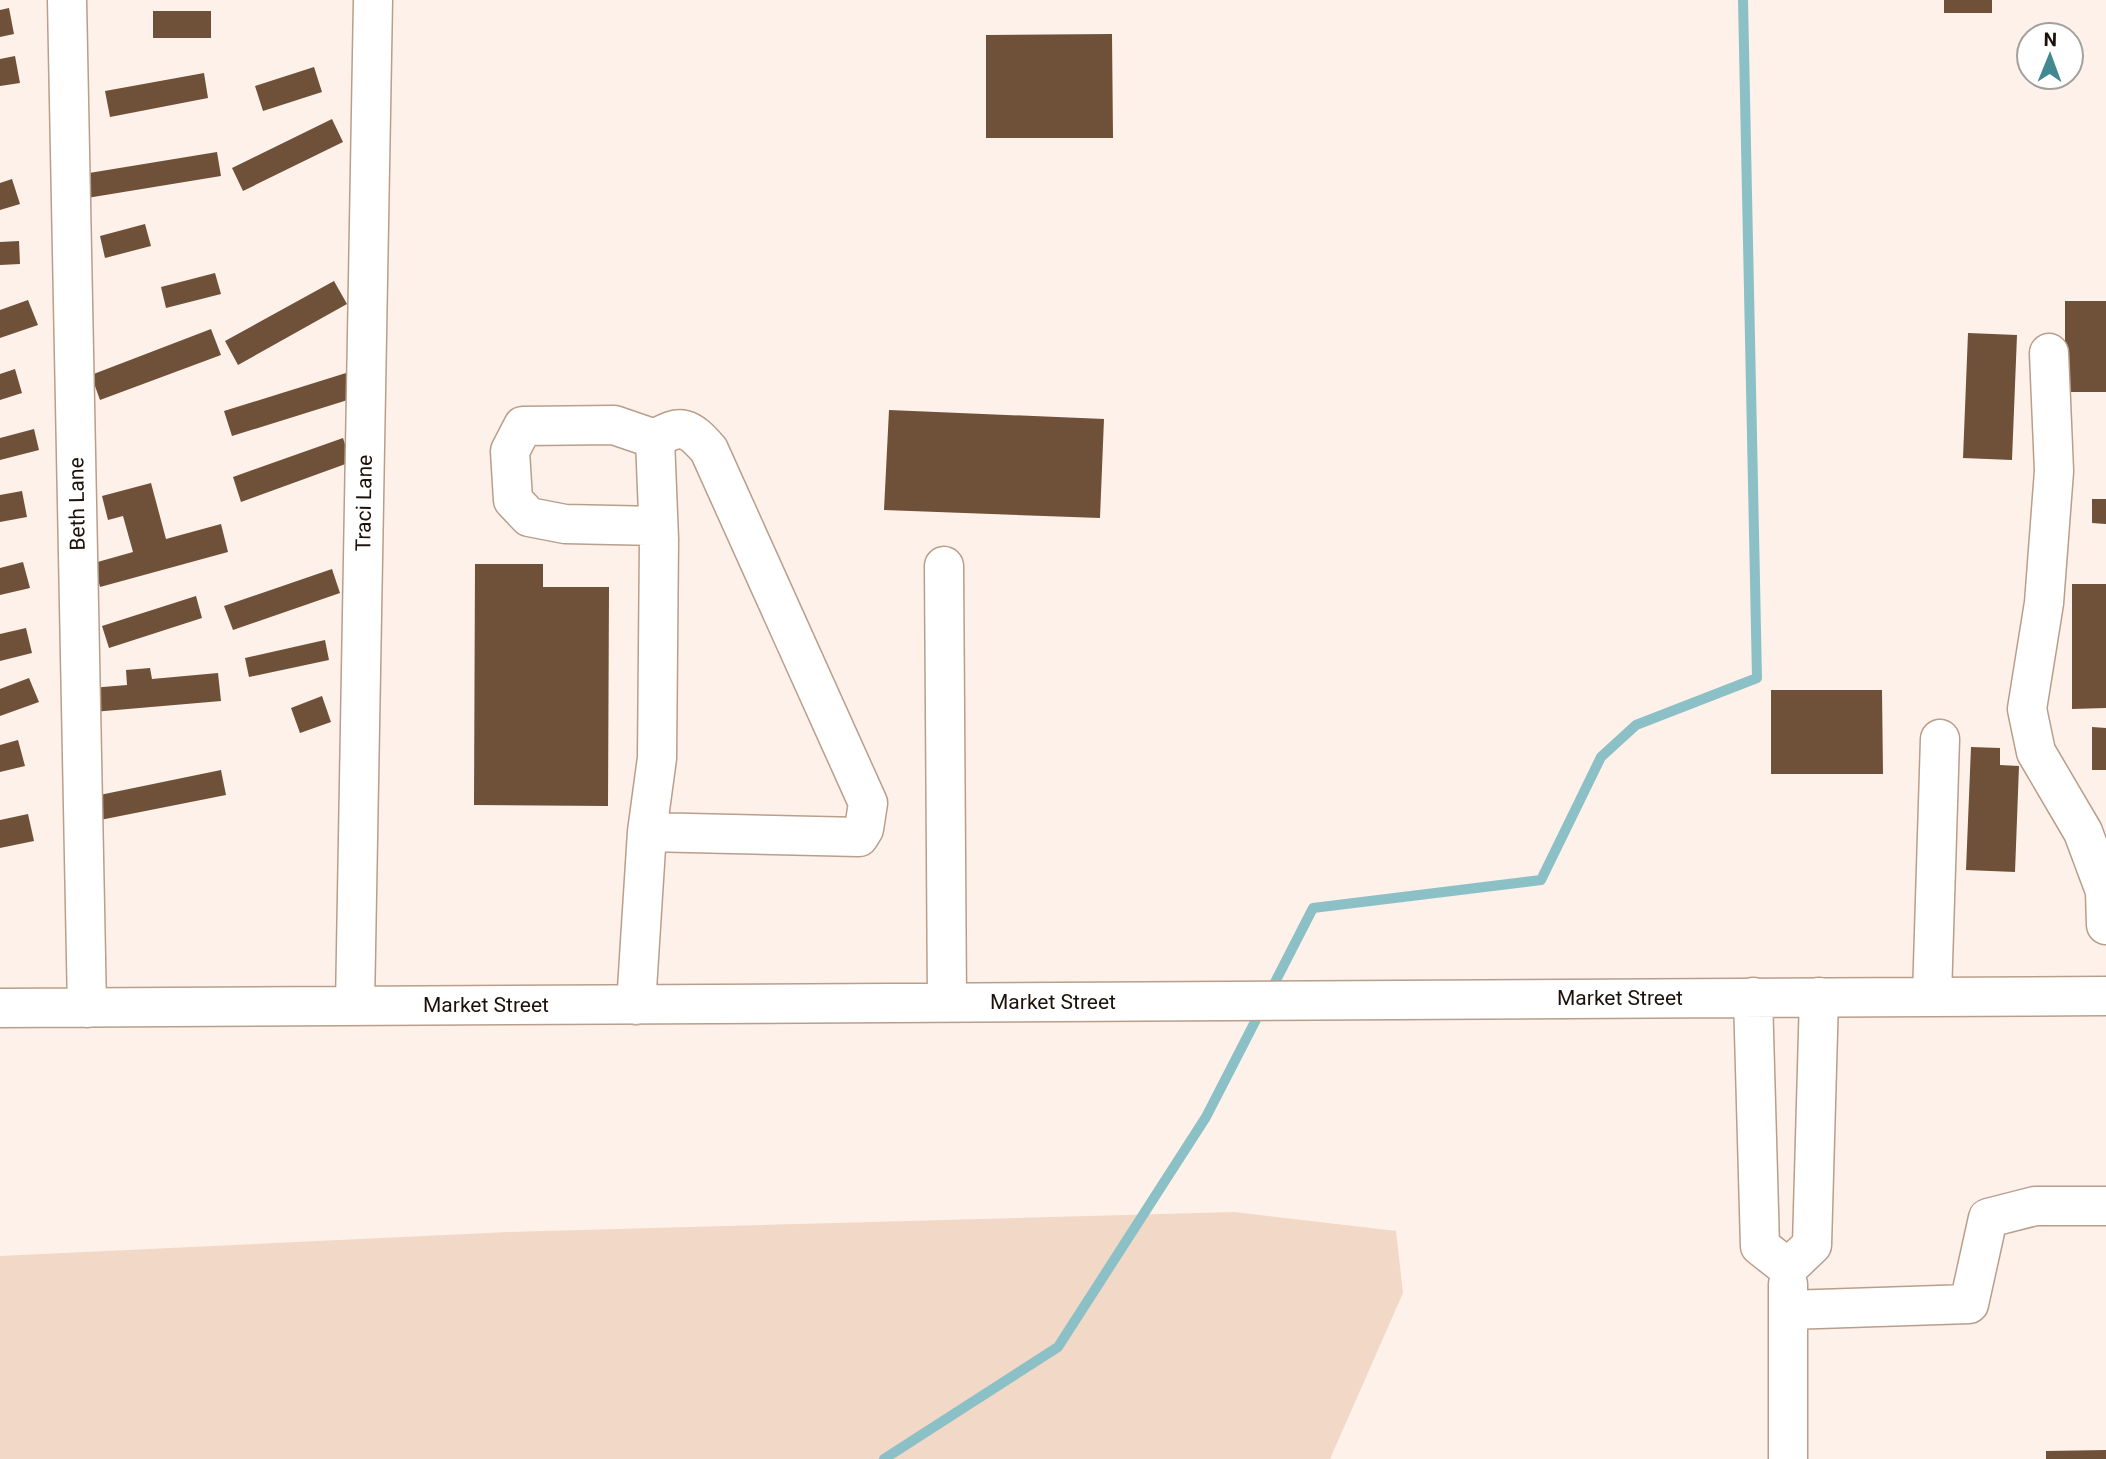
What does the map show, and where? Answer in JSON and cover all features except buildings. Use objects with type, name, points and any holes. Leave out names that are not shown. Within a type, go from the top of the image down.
[{"type":"street","name":"Beth Lane","points":[[67,0],[87,1008]]},
{"type":"street","name":"Traci Lane","points":[[355,1006],[373,0]]},
{"type":"street","points":[[2049,353],[2054,471],[2044,603],[2027,709],[2036,752],[2083,832],[2105,891],[2106,925]]},
{"type":"street","points":[[647,832],[859,837],[866,820],[868,803],[709,450],[696,435],[683,429],[670,430],[654,439],[614,425],[523,426],[510,451],[513,500],[529,517],[565,524],[658,526]]},
{"type":"street","points":[[636,1005],[647,832],[657,758],[658,526],[654,439]]},
{"type":"street","points":[[944,566],[947,1002]]},
{"type":"street","points":[[1932,996],[1940,739]]},
{"type":"street","name":"Market Street","points":[[0,1008],[2106,996]]},
{"type":"street","points":[[1788,1459],[1788,1268],[1812,1245],[1819,997]]},
{"type":"street","points":[[1753,998],[1760,1246],[1788,1268]]},
{"type":"street","points":[[1788,1310],[1969,1304],[1988,1218],[2035,1206],[2106,1206]]},
{"type":"shaded area","points":[[1234,1212],[1396,1231],[1403,1293],[1330,1459],[0,1459],[0,1256],[509,1232]]},
{"type":"waterway","points":[[1270,992],[1313,908],[1541,880],[1601,757],[1636,725],[1757,678],[1743,0]]},
{"type":"waterway","points":[[884,1459],[1058,1347],[1206,1117],[1261,1010]]}]
